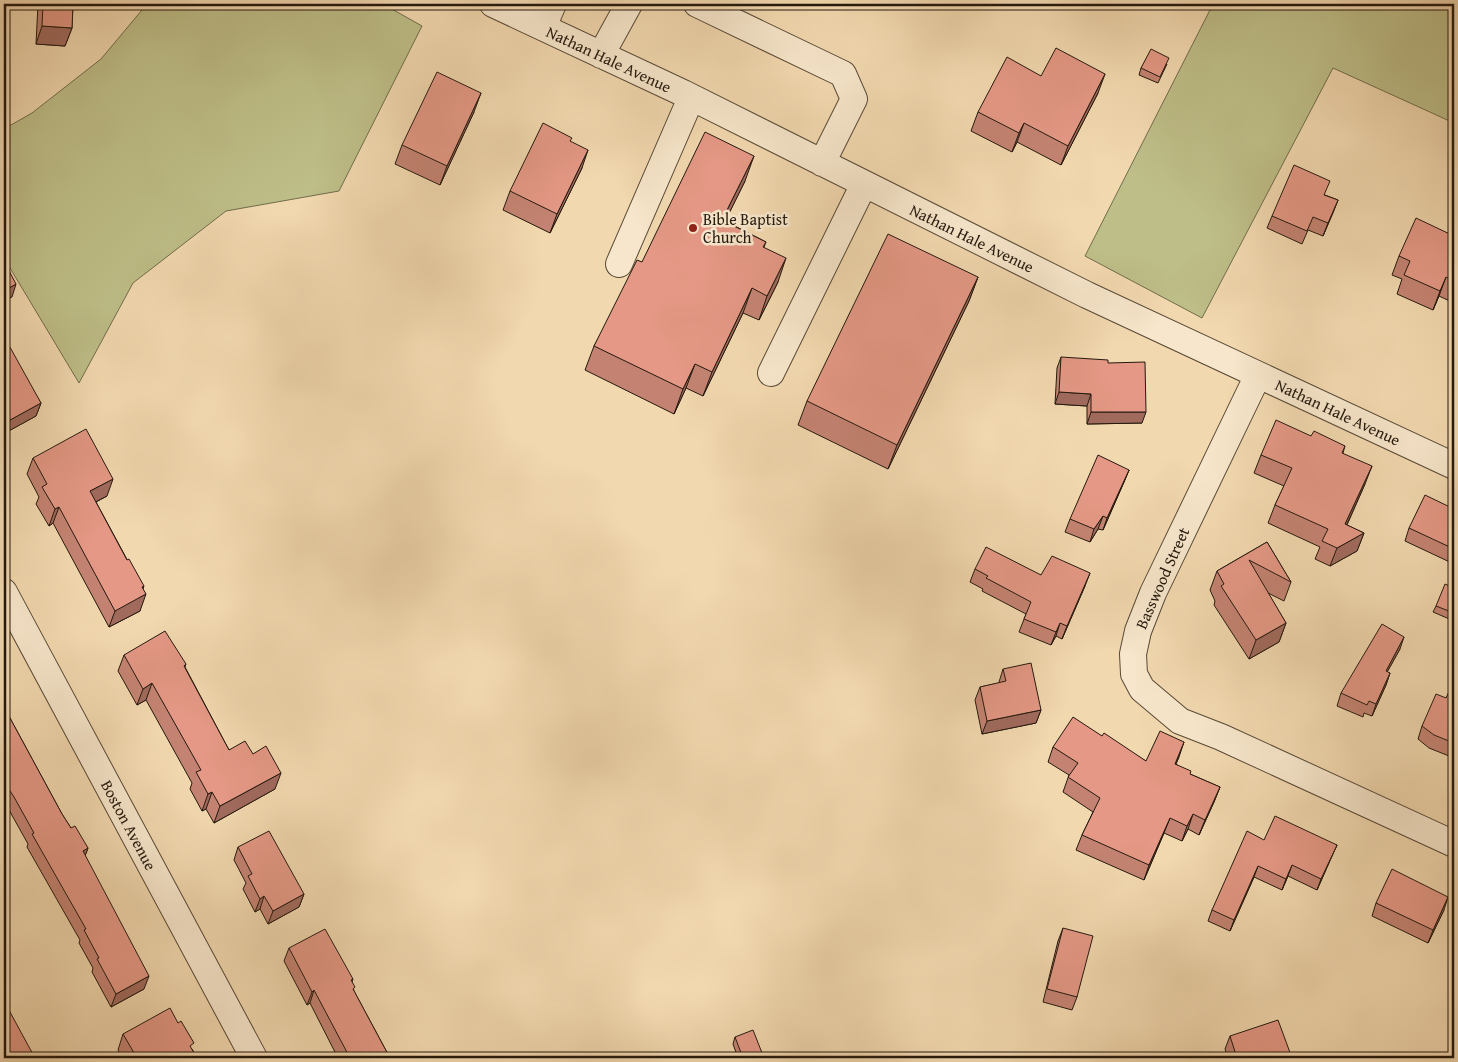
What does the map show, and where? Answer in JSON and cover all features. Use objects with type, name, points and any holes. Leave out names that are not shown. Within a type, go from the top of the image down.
[{"type":"street","name":"Nathan Hale Avenue","points":[[493,4],[548,15],[601,55],[1087,295],[1454,466]]},
{"type":"street","points":[[601,55],[629,4]]},
{"type":"street","points":[[697,4],[843,74],[854,98],[822,163]]},
{"type":"street","points":[[619,264],[691,98]]},
{"type":"street","points":[[771,373],[864,184]]},
{"type":"street","name":"Basswood Street","points":[[1258,375],[1153,593],[1138,632],[1133,654],[1134,674],[1147,694],[1180,720],[1454,844]]},
{"type":"street","name":"Boston Avenue","points":[[4,592],[254,1058]]},
{"type":"green space","points":[[147,4],[383,4],[422,26],[339,191],[226,211],[133,283],[79,383],[4,258],[4,129],[32,113],[101,59]]},
{"type":"green space","points":[[1213,4],[1454,4],[1454,123],[1333,68],[1202,318],[1085,256]]},
{"type":"building","points":[[43,4],[73,4],[72,28],[42,26]]},
{"type":"building","points":[[1056,48],[1105,74],[1068,146],[1024,123],[1019,133],[978,112],[1007,57],[1041,76]]},
{"type":"building","points":[[1151,49],[1169,58],[1160,77],[1141,68]]},
{"type":"building","points":[[437,72],[481,93],[447,166],[402,145]]},
{"type":"building","points":[[543,123],[572,138],[570,141],[588,150],[557,214],[510,191]]},
{"type":"building","points":[[705,132],[754,156],[722,220],[766,242],[763,247],[786,258],[767,296],[752,288],[712,372],[695,364],[683,389],[594,346],[637,260],[642,262]]},
{"type":"building","points":[[1294,165],[1330,181],[1324,195],[1338,200],[1328,223],[1313,217],[1307,231],[1272,216]]},
{"type":"building","points":[[1416,218],[1454,236],[1454,281],[1446,277],[1440,291],[1404,275],[1410,261],[1399,256]]},
{"type":"building","points":[[888,234],[978,277],[897,445],[807,401]]},
{"type":"building","points":[[6,265],[16,284],[4,291],[4,266]]},
{"type":"building","points":[[6,340],[41,403],[10,420],[4,410],[4,342]]},
{"type":"building","points":[[1061,357],[1108,360],[1108,363],[1145,362],[1146,412],[1091,412],[1091,394],[1059,392]]},
{"type":"building","points":[[1276,420],[1311,436],[1314,431],[1345,446],[1342,453],[1372,466],[1345,524],[1364,533],[1337,548],[1322,541],[1328,529],[1275,505],[1292,468],[1261,455]]},
{"type":"building","points":[[86,429],[113,479],[90,491],[127,560],[129,559],[144,586],[142,587],[146,594],[115,611],[59,507],[55,509],[42,487],[47,484],[33,458]]},
{"type":"building","points":[[1098,455],[1129,470],[1107,518],[1103,516],[1094,529],[1070,519]]},
{"type":"building","points":[[1425,495],[1454,509],[1454,549],[1409,528]]},
{"type":"building","points":[[1267,542],[1291,582],[1249,560],[1286,623],[1256,640],[1221,586],[1224,584],[1217,571]]},
{"type":"building","points":[[986,547],[1041,575],[1052,556],[1090,573],[1067,626],[1060,623],[1056,632],[1024,619],[1031,602],[986,578],[988,576],[975,569]]},
{"type":"building","points":[[1445,584],[1454,588],[1454,613],[1436,606]]},
{"type":"building","points":[[1382,624],[1404,637],[1386,671],[1390,673],[1376,704],[1369,701],[1367,705],[1341,693]]},
{"type":"building","points":[[165,631],[186,664],[184,666],[229,750],[245,741],[253,754],[266,746],[281,773],[220,806],[212,792],[208,794],[196,772],[201,770],[152,683],[143,689],[124,655]]},
{"type":"building","points":[[1031,663],[1041,710],[987,721],[980,687],[1006,681],[1003,669]]},
{"type":"building","points":[[1452,685],[1454,686],[1454,743],[1434,735],[1422,726],[1436,694],[1446,698]]},
{"type":"building","points":[[4,707],[62,814],[71,828],[75,826],[88,848],[83,851],[149,976],[116,994],[97,959],[99,958],[84,930],[86,929],[32,834],[34,833],[14,797],[4,784]]},
{"type":"building","points":[[1073,717],[1102,736],[1104,733],[1146,761],[1160,731],[1184,742],[1175,764],[1191,771],[1190,774],[1220,787],[1205,820],[1193,814],[1187,826],[1170,818],[1149,865],[1082,835],[1100,798],[1068,777],[1078,763],[1053,747]]},
{"type":"building","points":[[1275,816],[1337,845],[1321,879],[1292,865],[1286,879],[1258,866],[1234,920],[1212,910],[1247,831],[1264,840]]},
{"type":"building","points":[[269,831],[304,894],[273,911],[264,896],[260,899],[248,876],[252,874],[238,847]]},
{"type":"building","points":[[1392,869],[1448,897],[1433,930],[1376,903]]},
{"type":"building","points":[[1063,928],[1093,936],[1077,997],[1047,989]]},
{"type":"building","points":[[325,929],[353,979],[351,980],[355,987],[353,989],[390,1058],[350,1058],[289,948]]},
{"type":"building","points":[[4,1001],[35,1058],[4,1058]]},
{"type":"building","points":[[170,1008],[178,1023],[181,1021],[194,1043],[190,1046],[197,1058],[137,1058],[123,1034]]},
{"type":"building","points":[[1278,1020],[1292,1058],[1237,1058],[1230,1036]]},
{"type":"building","points":[[753,1030],[764,1058],[743,1058],[735,1037]]},
{"type":"place","name":"Bible Baptist Church","points":[[693,228]]}]
